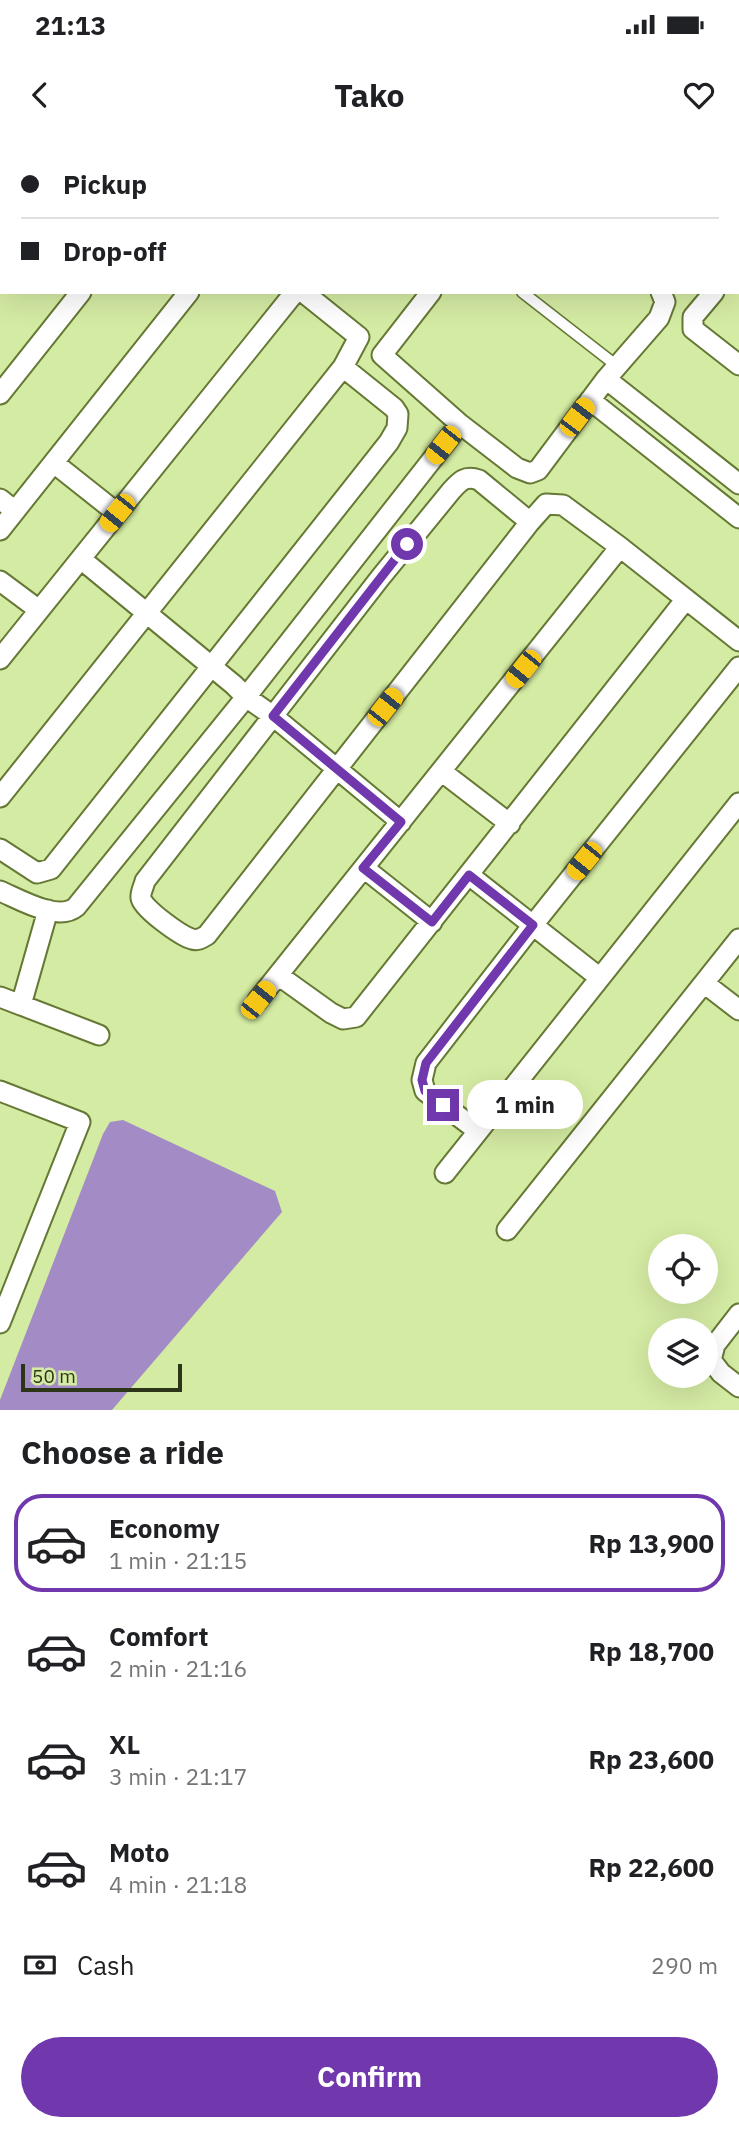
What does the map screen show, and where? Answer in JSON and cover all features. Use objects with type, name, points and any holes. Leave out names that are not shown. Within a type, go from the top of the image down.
[{"type":"street","points":[[0,394],[79,294]]},
{"type":"street","points":[[0,530],[7,505],[54,463],[187,294]]},
{"type":"street","points":[[0,659],[293,294]]},
{"type":"street","points":[[0,797],[342,367],[359,337],[305,294]]},
{"type":"street","points":[[429,294],[382,355],[460,424],[517,468],[530,473],[538,470],[590,400],[659,318],[665,302],[662,294]]},
{"type":"street","points":[[711,294],[693,317],[693,329],[739,365]]},
{"type":"street","points":[[0,849],[37,873],[51,869],[389,442],[397,428],[398,414],[342,367]]},
{"type":"street","points":[[612,373],[739,484]]},
{"type":"street","points":[[590,400],[739,518]]},
{"type":"street","points":[[0,891],[48,910],[66,912],[76,907],[246,697],[460,424]]},
{"type":"street","points":[[54,463],[117,513]]},
{"type":"street","points":[[530,522],[479,480],[463,478],[434,509],[145,881],[141,898],[144,904],[163,921],[190,938],[199,939],[207,935],[546,505],[563,505],[739,641]]},
{"type":"street","points":[[258,1000],[620,547]]},
{"type":"street","points":[[81,559],[401,822]]},
{"type":"street","points":[[0,581],[39,610]]},
{"type":"street","points":[[278,975],[331,1013],[343,1019],[356,1017],[686,599]]},
{"type":"street","points":[[478,1131],[425,1091],[423,1072],[432,1056],[739,667]]},
{"type":"street","points":[[441,771],[510,824]]},
{"type":"street","points":[[445,1173],[739,803]]},
{"type":"street","points":[[363,868],[432,922]]},
{"type":"street","points":[[469,875],[600,978]]},
{"type":"street","points":[[21,1005],[48,910]]},
{"type":"street","points":[[507,1230],[739,939]]},
{"type":"street","points":[[704,983],[739,1010]]},
{"type":"street","points":[[0,997],[99,1035]]},
{"type":"street","points":[[0,1323],[80,1122],[1,1095]]},
{"type":"street","points":[[739,1314],[715,1345],[711,1360],[721,1373],[739,1387]]},
{"type":"lane","points":[[524,294],[612,373]]},
{"type":"shaded area","points":[[123,1120],[275,1191],[282,1212],[112,1410],[0,1410],[0,1400],[103,1134],[110,1122]]},
{"type":"route","points":[[407,544],[273,716],[401,822],[363,868],[432,922],[469,875],[533,925],[426,1063],[422,1080],[425,1091],[443,1105]]}]
